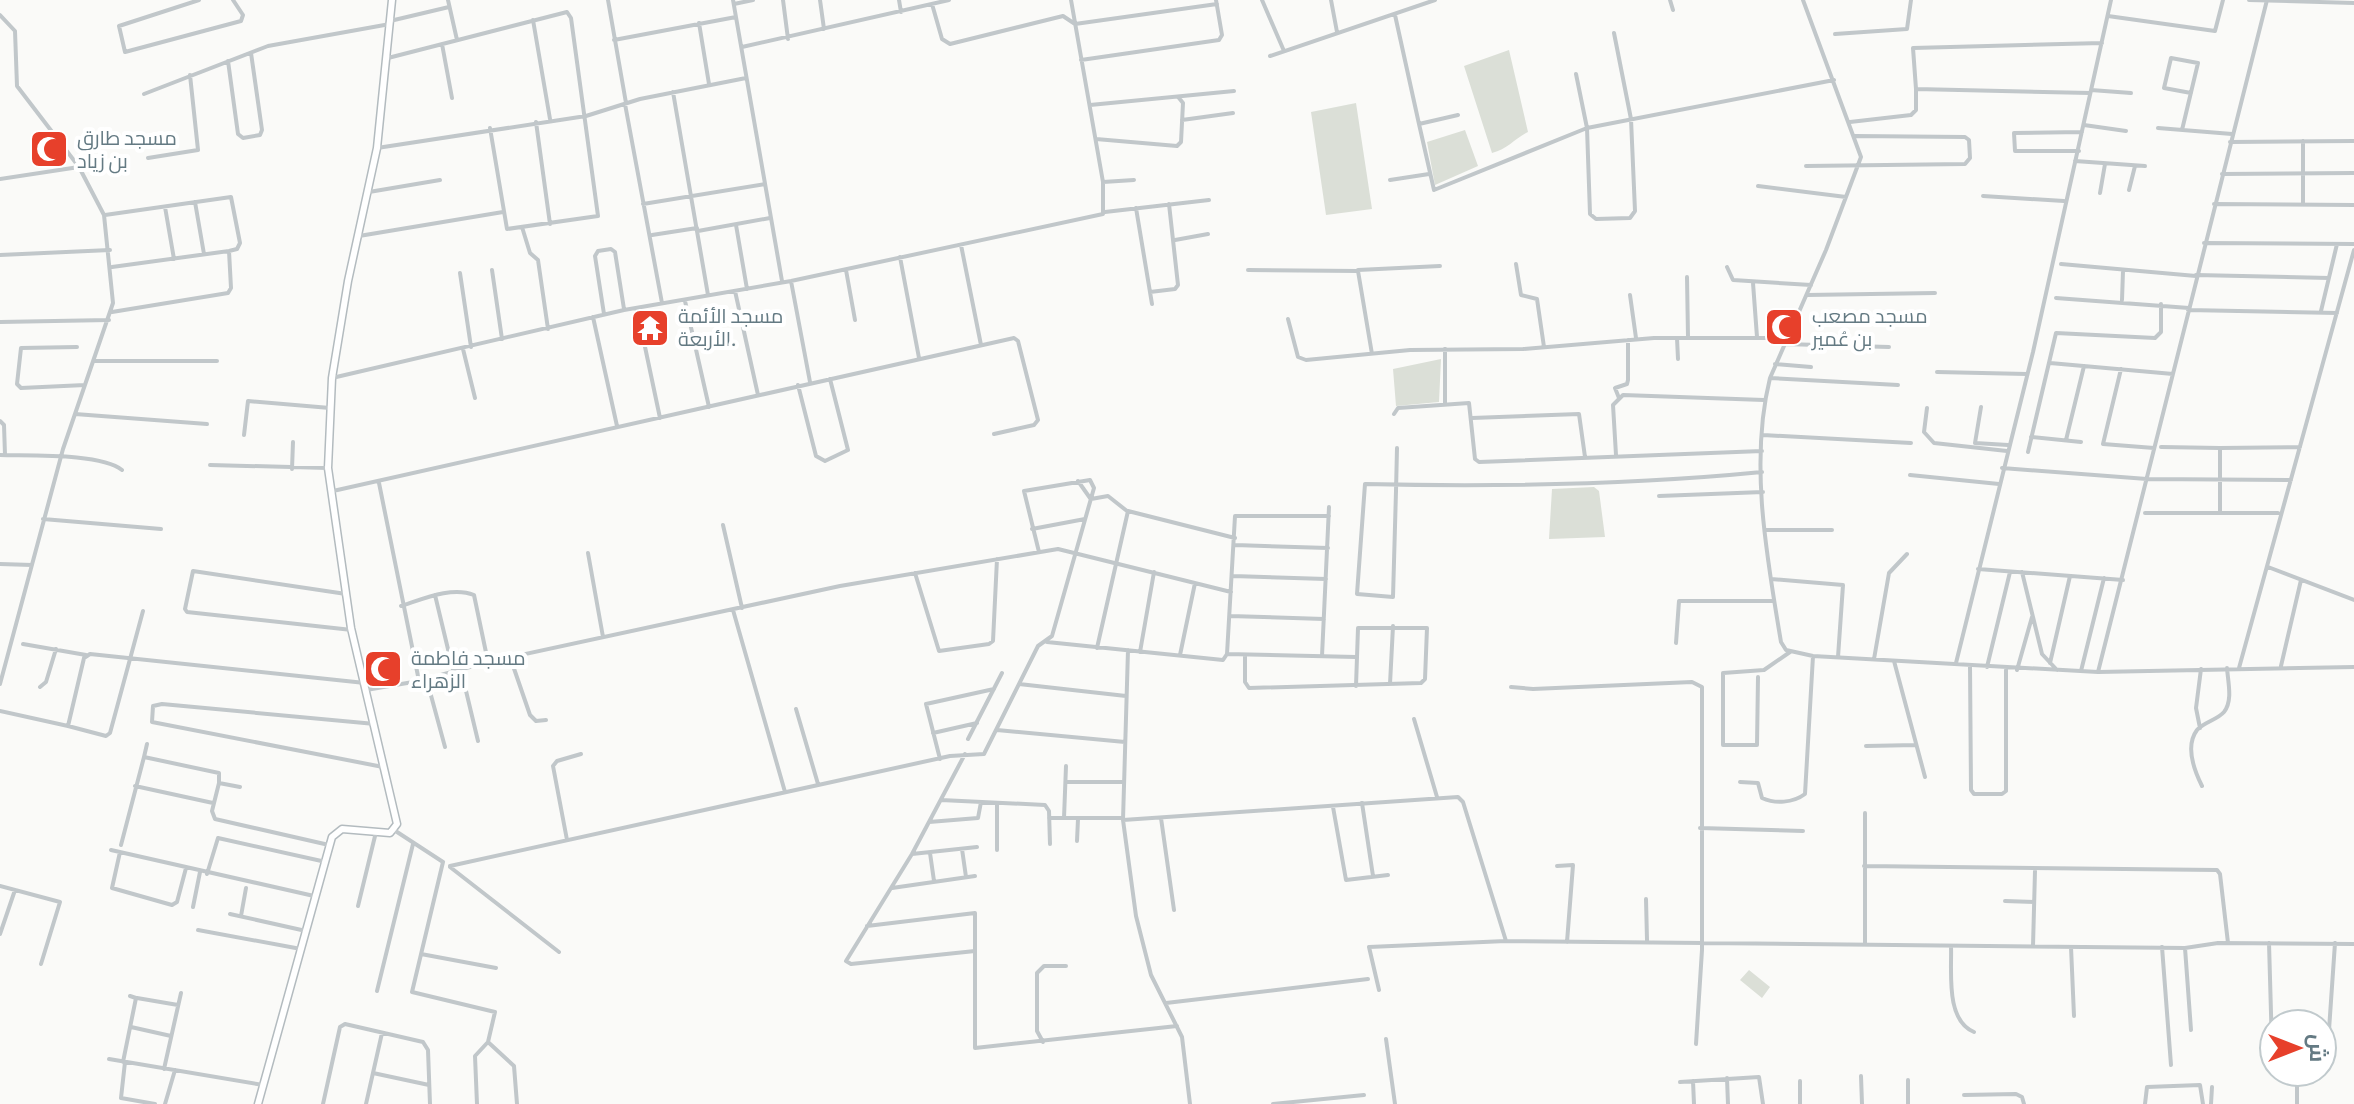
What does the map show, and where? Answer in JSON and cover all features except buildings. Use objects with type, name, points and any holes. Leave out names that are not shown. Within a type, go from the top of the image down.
[{"type":"street","points":[[199,0],[119,26],[125,52],[241,21],[243,15],[233,0]]},
{"type":"street","points":[[392,0],[377,148],[332,378],[328,468],[352,630],[397,817],[394,830]]},
{"type":"street","points":[[448,0],[457,40]]},
{"type":"street","points":[[608,0],[662,303]]},
{"type":"street","points":[[753,0],[734,2],[782,282]]},
{"type":"street","points":[[783,0],[788,39]]},
{"type":"street","points":[[820,0],[824,30]]},
{"type":"street","points":[[899,0],[901,12]]},
{"type":"street","points":[[742,47],[949,0]]},
{"type":"street","points":[[1071,0],[1103,182],[1105,212]]},
{"type":"street","points":[[1262,0],[1284,51]]},
{"type":"street","points":[[1331,0],[1337,32]]},
{"type":"street","points":[[1270,56],[1435,0]]},
{"type":"street","points":[[1670,0],[1673,10]]},
{"type":"street","points":[[1787,653],[1781,642],[1765,530],[1762,472],[1764,400],[1775,364],[1807,295],[1859,164],[1855,136],[1803,0]]},
{"type":"street","points":[[1835,34],[1907,29],[1911,0]]},
{"type":"street","points":[[1956,664],[2027,374],[2111,0]]},
{"type":"street","points":[[2108,16],[2215,31],[2223,0]]},
{"type":"street","points":[[2249,0],[2354,3]]},
{"type":"street","points":[[2098,672],[2158,447],[2204,243],[2267,1]]},
{"type":"street","points":[[932,4],[946,44],[1063,16],[1075,24],[1217,2],[1222,35],[1219,40],[1081,60]]},
{"type":"street","points":[[144,94],[280,43],[390,23],[449,7]]},
{"type":"street","points":[[388,58],[563,12],[569,14],[598,216],[507,229],[490,128]]},
{"type":"street","points":[[0,15],[15,31],[17,86],[79,167],[104,215],[112,267],[112,312],[61,457],[0,684]]},
{"type":"street","points":[[1395,15],[1432,189],[1437,190],[1499,161],[1587,128],[1834,80]]},
{"type":"street","points":[[614,40],[736,17]]},
{"type":"street","points":[[533,20],[550,119]]},
{"type":"street","points":[[699,23],[709,85]]},
{"type":"street","points":[[1576,74],[1587,128],[1590,214],[1596,219],[1630,218],[1635,211],[1631,119],[1614,33]]},
{"type":"street","points":[[1850,122],[1911,115],[1916,110],[1913,48],[1917,45],[2102,43]]},
{"type":"street","points":[[442,44],[452,98]]},
{"type":"street","points":[[228,61],[238,134],[243,138],[260,135],[262,130],[251,53]]},
{"type":"street","points":[[2182,130],[2191,93],[2198,63],[2171,58],[2164,88],[2191,93]]},
{"type":"street","points":[[148,158],[198,150],[190,75]]},
{"type":"street","points":[[377,148],[490,128],[586,116],[673,92],[746,78]]},
{"type":"street","points":[[1916,89],[2131,93]]},
{"type":"street","points":[[1090,105],[1234,91]]},
{"type":"street","points":[[673,92],[708,295]]},
{"type":"street","points":[[1096,139],[1170,148],[1181,142],[1183,103],[1179,98]]},
{"type":"street","points":[[1182,120],[1233,113]]},
{"type":"street","points":[[1419,124],[1458,115]]},
{"type":"street","points":[[536,122],[550,224]]},
{"type":"street","points":[[2079,151],[2015,151],[2014,133],[2083,128],[2126,131]]},
{"type":"street","points":[[2158,128],[2232,134]]},
{"type":"street","points":[[1806,166],[1965,164],[1970,158],[1969,140],[1855,136]]},
{"type":"street","points":[[2303,141],[2303,204]]},
{"type":"street","points":[[2230,142],[2354,141]]},
{"type":"street","points":[[2075,161],[2145,166]]},
{"type":"street","points":[[2100,193],[2105,163]]},
{"type":"street","points":[[2129,190],[2135,166]]},
{"type":"street","points":[[0,179],[79,167]]},
{"type":"street","points":[[2222,174],[2354,173]]},
{"type":"street","points":[[1390,180],[1429,174]]},
{"type":"street","points":[[369,192],[440,180]]},
{"type":"street","points":[[1103,182],[1134,180]]},
{"type":"street","points":[[643,204],[765,184]]},
{"type":"street","points":[[1758,186],[1846,197]]},
{"type":"street","points":[[1983,196],[2064,201]]},
{"type":"street","points":[[104,215],[234,198],[240,243],[237,249],[112,267]]},
{"type":"street","points":[[332,378],[604,314],[846,270],[1105,212],[1209,200]]},
{"type":"street","points":[[195,202],[204,254]]},
{"type":"street","points":[[1150,292],[1175,289],[1178,285],[1169,204]]},
{"type":"street","points":[[2214,204],[2354,205]]},
{"type":"street","points":[[165,207],[174,259]]},
{"type":"street","points":[[1136,208],[1152,304]]},
{"type":"street","points":[[359,236],[503,212]]},
{"type":"street","points":[[651,235],[770,218]]},
{"type":"street","points":[[736,225],[747,289]]},
{"type":"street","points":[[522,227],[530,253],[538,260],[548,329]]},
{"type":"street","points":[[1174,240],[1208,234]]},
{"type":"street","points":[[2204,243],[2337,244],[2354,247],[2239,668]]},
{"type":"street","points":[[2321,311],[2337,244]]},
{"type":"street","points":[[961,245],[981,345]]},
{"type":"street","points":[[0,255],[110,250]]},
{"type":"street","points":[[112,312],[228,293],[231,288],[229,251]]},
{"type":"street","points":[[604,314],[595,256],[598,251],[615,252],[624,310]]},
{"type":"street","points":[[900,257],[919,358]]},
{"type":"street","points":[[1516,264],[1521,295],[1537,299],[1544,347]]},
{"type":"street","points":[[2061,264],[2196,276],[2329,278]]},
{"type":"street","points":[[1248,270],[1358,271],[1440,266]]},
{"type":"street","points":[[1727,267],[1730,279],[1811,285]]},
{"type":"street","points":[[492,270],[502,340]]},
{"type":"street","points":[[846,270],[855,320]]},
{"type":"street","points":[[1358,271],[1372,354]]},
{"type":"street","points":[[2122,301],[2123,271]]},
{"type":"street","points":[[460,273],[471,347]]},
{"type":"street","points":[[1687,277],[1688,337]]},
{"type":"street","points":[[791,281],[810,382]]},
{"type":"street","points":[[1753,283],[1757,337]]},
{"type":"street","points":[[735,291],[758,395]]},
{"type":"street","points":[[1807,295],[1935,293]]},
{"type":"street","points":[[1630,295],[1636,338]]},
{"type":"street","points":[[2056,298],[2161,304],[2188,309],[2337,313]]},
{"type":"street","points":[[685,301],[709,407]]},
{"type":"street","points":[[2028,452],[2056,333],[2160,336],[2161,304]]},
{"type":"street","points":[[637,309],[660,418]]},
{"type":"street","points":[[593,317],[617,426]]},
{"type":"street","points":[[1288,319],[1301,360],[1445,349],[1544,347],[1636,338],[1786,338]]},
{"type":"street","points":[[0,322],[109,320]]},
{"type":"street","points":[[1677,337],[1678,359]]},
{"type":"street","points":[[330,492],[810,382],[1016,339],[1038,420],[1034,425],[994,434]]},
{"type":"street","points":[[1619,398],[1615,388],[1627,384],[1628,380],[1628,340]]},
{"type":"street","points":[[1784,344],[1889,347]]},
{"type":"street","points":[[77,347],[21,348],[17,384],[21,388],[85,385]]},
{"type":"street","points":[[463,349],[475,398]]},
{"type":"street","points":[[1445,349],[1445,404]]},
{"type":"street","points":[[93,361],[217,361]]},
{"type":"street","points":[[2050,363],[2173,374]]},
{"type":"street","points":[[1775,364],[1811,367]]},
{"type":"street","points":[[2066,440],[2084,366]]},
{"type":"street","points":[[2121,369],[2103,444],[2300,447]]},
{"type":"street","points":[[1937,372],[2027,374]]},
{"type":"street","points":[[1770,378],[1898,385]]},
{"type":"street","points":[[798,385],[816,456],[825,461],[848,450],[830,379]]},
{"type":"street","points":[[1616,455],[1613,405],[1629,394],[1764,400]]},
{"type":"street","points":[[244,435],[248,401],[330,408]]},
{"type":"street","points":[[1394,414],[1398,408],[1469,403],[1476,461],[1762,451]]},
{"type":"street","points":[[1981,407],[1975,443],[2008,448]]},
{"type":"street","points":[[1927,408],[1924,432],[1934,443],[2008,448]]},
{"type":"street","points":[[75,414],[207,424]]},
{"type":"street","points":[[1472,418],[1579,414],[1585,457]]},
{"type":"street","points":[[0,421],[4,425],[2,455],[61,457],[113,464],[122,470]]},
{"type":"street","points":[[1763,435],[1911,443]]},
{"type":"street","points":[[2031,437],[2081,442]]},
{"type":"street","points":[[292,469],[293,442]]},
{"type":"street","points":[[1397,448],[1396,484],[1393,597],[1357,594],[1365,484],[1396,484],[1539,485],[1762,472]]},
{"type":"street","points":[[2220,448],[2220,513]]},
{"type":"street","points":[[210,465],[328,468]]},
{"type":"street","points":[[2002,468],[2147,479],[2291,480]]},
{"type":"street","points":[[1910,475],[1999,484]]},
{"type":"street","points":[[1078,481],[1091,499]]},
{"type":"street","points":[[450,866],[940,759],[984,754],[1038,646],[1052,636],[1078,553],[1092,483],[1078,481],[1025,489],[1039,552]]},
{"type":"street","points":[[379,483],[401,606],[419,681]]},
{"type":"street","points":[[1659,496],[1763,492]]},
{"type":"street","points":[[1091,499],[1108,496],[1128,511],[1235,538]]},
{"type":"street","points":[[1322,656],[1329,507]]},
{"type":"street","points":[[1097,648],[1128,511]]},
{"type":"street","points":[[2145,513],[2278,513]]},
{"type":"street","points":[[1046,642],[1223,660],[1227,654],[1235,516],[1329,516]]},
{"type":"street","points":[[43,519],[161,529]]},
{"type":"street","points":[[1032,529],[1085,519]]},
{"type":"street","points":[[723,525],[742,608]]},
{"type":"street","points":[[1765,530],[1832,530]]},
{"type":"street","points":[[1235,545],[1328,548]]},
{"type":"street","points":[[23,644],[86,655],[365,686],[419,681],[510,657],[742,608],[915,573],[1063,549],[1231,592]]},
{"type":"street","points":[[588,553],[603,637]]},
{"type":"street","points":[[1874,660],[1889,573],[1907,554]]},
{"type":"street","points":[[915,573],[939,651],[989,644],[993,638],[992,610],[997,559]]},
{"type":"street","points":[[0,564],[32,565]]},
{"type":"street","points":[[2268,567],[2354,600]]},
{"type":"street","points":[[1978,569],[2123,580]]},
{"type":"street","points":[[346,594],[193,571],[185,609],[187,612],[352,630]]},
{"type":"street","points":[[1140,652],[1154,572]]},
{"type":"street","points":[[1987,667],[2010,572]]},
{"type":"street","points":[[2022,572],[2042,654],[2058,671]]},
{"type":"street","points":[[1233,576],[1326,579]]},
{"type":"street","points":[[2050,663],[2070,576]]},
{"type":"street","points":[[2081,671],[2104,578]]},
{"type":"street","points":[[1771,579],[1843,585],[1838,657]]},
{"type":"street","points":[[2281,666],[2301,580]]},
{"type":"street","points":[[1180,656],[1195,583]]},
{"type":"street","points":[[401,606],[435,595],[465,592],[474,595],[488,662]]},
{"type":"street","points":[[435,595],[453,670]]},
{"type":"street","points":[[1676,643],[1679,601],[1774,601]]},
{"type":"street","points":[[733,610],[785,792]]},
{"type":"street","points":[[0,711],[108,736],[143,611]]},
{"type":"street","points":[[2017,670],[2032,615]]},
{"type":"street","points":[[1230,616],[1324,619]]},
{"type":"street","points":[[1390,684],[1393,626]]},
{"type":"street","points":[[1245,655],[1245,687],[1356,686],[1421,683],[1425,679],[1427,628],[1358,628],[1356,686]]},
{"type":"street","points":[[40,687],[46,682],[56,649]]},
{"type":"street","points":[[1128,650],[1123,819],[1143,952],[1186,1051],[1190,1104]]},
{"type":"street","points":[[1758,677],[1757,745],[1723,745],[1723,673],[1764,670],[1787,653],[2017,670],[2098,672],[2281,666],[2354,667]]},
{"type":"street","points":[[1227,654],[1356,657]]},
{"type":"street","points":[[68,726],[86,655]]},
{"type":"street","points":[[1740,782],[1758,783],[1762,798],[1770,801],[1796,799],[1807,790],[1813,656]]},
{"type":"street","points":[[510,657],[530,715],[536,721],[546,720]]},
{"type":"street","points":[[1894,661],[1925,777]]},
{"type":"street","points":[[1970,665],[1971,790],[1974,794],[2002,794],[2006,791],[2006,669]]},
{"type":"street","points":[[2200,728],[2226,710],[2230,698],[2227,668]]},
{"type":"street","points":[[461,669],[478,741]]},
{"type":"street","points":[[2201,669],[2196,708],[2200,728],[2192,753],[2202,786]]},
{"type":"street","points":[[968,739],[1002,673]]},
{"type":"street","points":[[426,677],[445,747]]},
{"type":"street","points":[[1511,687],[1699,683],[1704,691],[1696,1044]]},
{"type":"street","points":[[1019,684],[1126,696]]},
{"type":"street","points":[[940,759],[926,704],[994,689]]},
{"type":"street","points":[[375,724],[162,704],[153,706],[152,722],[385,768]]},
{"type":"street","points":[[796,709],[818,785]]},
{"type":"street","points":[[1414,719],[1437,797]]},
{"type":"street","points":[[933,733],[977,723]]},
{"type":"street","points":[[997,730],[1125,742]]},
{"type":"street","points":[[121,845],[147,744]]},
{"type":"street","points":[[1866,746],[1916,745]]},
{"type":"street","points":[[567,840],[553,766],[557,761],[581,754]]},
{"type":"street","points":[[965,754],[912,854],[848,963],[975,951]]},
{"type":"street","points":[[144,757],[219,773],[213,816],[221,821],[329,845]]},
{"type":"street","points":[[1064,818],[1066,766]]},
{"type":"street","points":[[1066,782],[1123,782]]},
{"type":"street","points":[[219,783],[240,787]]},
{"type":"street","points":[[135,786],[213,803]]},
{"type":"street","points":[[1049,818],[1161,818],[1458,797],[1463,802],[1506,941]]},
{"type":"street","points":[[941,800],[1045,805],[1050,844]]},
{"type":"street","points":[[929,822],[978,818],[981,802]]},
{"type":"street","points":[[997,803],[997,850]]},
{"type":"street","points":[[1362,803],[1373,877]]},
{"type":"street","points":[[1333,807],[1346,880],[1388,875]]},
{"type":"street","points":[[1865,813],[1865,944]]},
{"type":"street","points":[[1077,841],[1078,818]]},
{"type":"street","points":[[1161,818],[1174,910]]},
{"type":"street","points":[[1700,828],[1803,831]]},
{"type":"street","points":[[258,1104],[329,845],[336,831],[394,830],[450,866],[559,952]]},
{"type":"street","points":[[358,906],[376,832]]},
{"type":"street","points":[[207,874],[218,838],[326,862]]},
{"type":"street","points":[[377,991],[413,844]]},
{"type":"street","points":[[912,854],[977,847]]},
{"type":"street","points":[[962,849],[966,877]]},
{"type":"street","points":[[111,850],[207,874],[317,896]]},
{"type":"street","points":[[120,852],[112,888],[172,905],[177,902],[186,868]]},
{"type":"street","points":[[930,853],[934,881]]},
{"type":"street","points":[[443,862],[412,992],[491,1009],[496,1016],[488,1042],[475,1056],[477,1104]]},
{"type":"street","points":[[1557,866],[1573,865],[1567,942]]},
{"type":"street","points":[[1864,866],[2031,866],[2035,871],[2033,946]]},
{"type":"street","points":[[2035,871],[2218,871],[2228,944]]},
{"type":"street","points":[[193,907],[200,872]]},
{"type":"street","points":[[892,888],[975,876]]},
{"type":"street","points":[[0,886],[60,902],[41,964]]},
{"type":"street","points":[[241,916],[246,888]]},
{"type":"street","points":[[0,934],[15,890]]},
{"type":"street","points":[[1646,899],[1647,940]]},
{"type":"street","points":[[2005,901],[2034,902]]},
{"type":"street","points":[[867,926],[974,912],[975,1048],[1177,1026]]},
{"type":"street","points":[[230,914],[306,931]]},
{"type":"street","points":[[198,930],[301,949]]},
{"type":"street","points":[[1379,990],[1369,947],[1506,941],[1647,940],[2185,948],[2269,943],[2354,944]]},
{"type":"street","points":[[2269,943],[2272,1008]]},
{"type":"street","points":[[2331,1008],[2335,943]]},
{"type":"street","points":[[1951,946],[1957,1016],[1974,1032]]},
{"type":"street","points":[[2071,947],[2074,1016]]},
{"type":"street","points":[[2162,947],[2171,1065]]},
{"type":"street","points":[[2185,948],[2191,1030]]},
{"type":"street","points":[[421,954],[496,968]]},
{"type":"street","points":[[1043,1042],[1037,1031],[1037,973],[1044,966],[1066,966]]},
{"type":"street","points":[[1166,1003],[1368,979]]},
{"type":"street","points":[[164,1069],[181,993]]},
{"type":"street","points":[[155,1104],[121,1098],[133,997],[178,1005]]},
{"type":"street","points":[[323,1104],[340,1027],[345,1024],[427,1045],[430,1104]]},
{"type":"street","points":[[131,1027],[171,1036]]},
{"type":"street","points":[[366,1104],[382,1033]]},
{"type":"street","points":[[1386,1039],[1395,1104]]},
{"type":"street","points":[[488,1042],[514,1066],[517,1104]]},
{"type":"street","points":[[109,1059],[263,1085]]},
{"type":"street","points":[[165,1104],[175,1070]]},
{"type":"street","points":[[373,1073],[429,1085]]},
{"type":"street","points":[[1861,1076],[1862,1104]]},
{"type":"street","points":[[1727,1078],[1728,1104]]},
{"type":"street","points":[[1680,1082],[1761,1078],[1763,1104]]},
{"type":"street","points":[[1908,1080],[1908,1104]]},
{"type":"street","points":[[1693,1081],[1694,1104]]},
{"type":"street","points":[[1800,1081],[1800,1104]]},
{"type":"street","points":[[2145,1104],[2146,1088],[2200,1085],[2203,1104]]},
{"type":"street","points":[[2211,1104],[2212,1087]]},
{"type":"street","points":[[1964,1095],[2016,1094],[2022,1097],[2024,1104]]},
{"type":"street","points":[[1273,1104],[1364,1095]]},
{"type":"shaded area","points":[[1509,50],[1528,132],[1492,153],[1464,66]]},
{"type":"shaded area","points":[[1356,103],[1372,209],[1326,215],[1311,112]]},
{"type":"shaded area","points":[[1465,130],[1478,166],[1435,185],[1427,142]]},
{"type":"shaded area","points":[[1441,359],[1439,402],[1396,406],[1393,369]]},
{"type":"shaded area","points":[[1594,487],[1599,491],[1605,537],[1549,539],[1552,489]]},
{"type":"shaded area","points":[[1749,970],[1770,987],[1762,998],[1740,980]]},
{"type":"place","name":"مسجد طارق بن زياد","points":[[49,149]]},
{"type":"place","name":"مسجد مصعب بن عُمير","points":[[1784,327]]},
{"type":"place","name":"مسجد الأئمة الأربعة.","points":[[650,328]]},
{"type":"place","name":"مسجد فاطمة الزهراء","points":[[383,669]]}]
